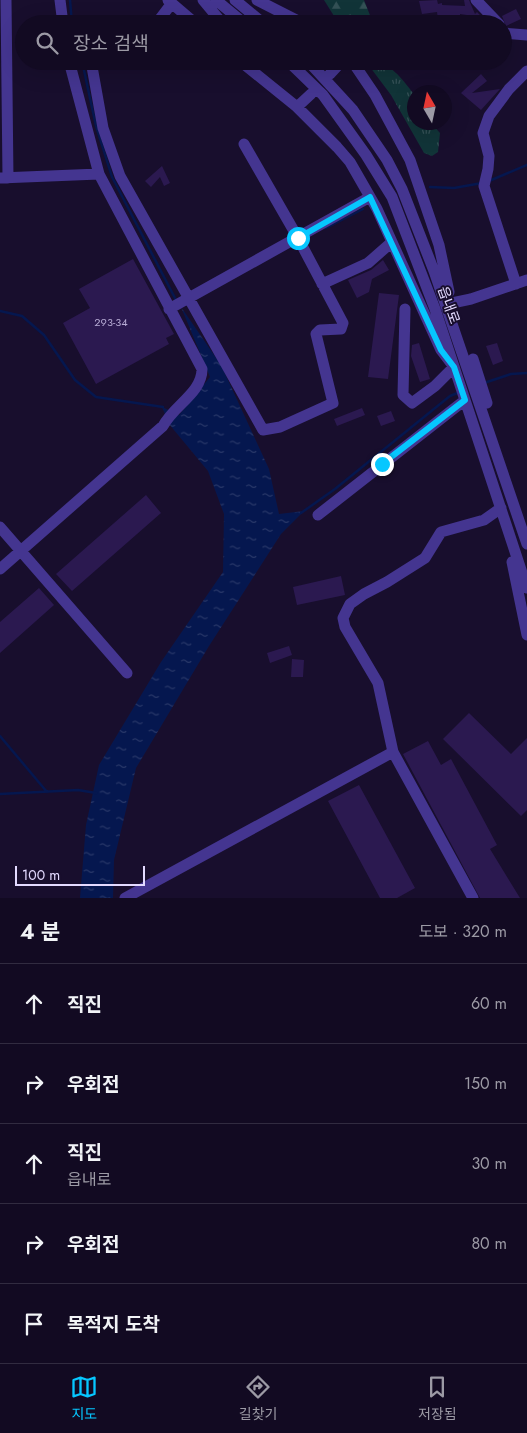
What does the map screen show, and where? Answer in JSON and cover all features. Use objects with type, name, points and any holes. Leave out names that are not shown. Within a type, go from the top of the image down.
[{"type":"street","points":[[6,0],[4,178],[99,174]]},
{"type":"street","points":[[60,0],[62,15]]},
{"type":"street","points":[[202,0],[215,15]]},
{"type":"street","points":[[216,0],[234,15]]},
{"type":"street","points":[[235,0],[253,15]]},
{"type":"street","points":[[257,0],[286,15]]},
{"type":"street","points":[[476,0],[490,15]]},
{"type":"street","points":[[162,15],[170,2],[185,15]]},
{"type":"street","points":[[512,33],[527,35]]},
{"type":"street","points":[[0,569],[163,426],[170,414],[197,388],[202,380],[202,369],[99,174],[71,70]]},
{"type":"street","points":[[93,70],[103,128],[120,176],[263,430],[280,427],[333,403],[316,334],[320,330],[341,329],[343,323],[298,238],[244,144]]},
{"type":"street","points":[[251,70],[297,108],[337,147],[370,197],[441,350],[454,367],[435,386],[412,403],[403,395],[405,309]]},
{"type":"street","points":[[258,70],[263,80]]},
{"type":"street","name":"읍내로","points":[[297,70],[323,95],[366,155],[392,197],[435,309],[527,588]]},
{"type":"street","name":"읍내로","points":[[316,70],[353,110],[387,160],[402,189],[434,271],[500,460],[527,544]]},
{"type":"street","points":[[330,74],[334,70]]},
{"type":"street","points":[[358,70],[375,95],[410,160],[439,245],[452,302],[482,383],[500,460],[521,501],[527,525]]},
{"type":"street","points":[[452,302],[471,299],[522,282],[485,181],[489,156],[484,133],[489,116],[509,89],[527,71]]},
{"type":"street","points":[[297,108],[311,94]]},
{"type":"street","points":[[169,309],[188,296],[298,238],[370,197]]},
{"type":"street","points":[[322,284],[368,263],[392,242]]},
{"type":"street","points":[[318,515],[463,394]]},
{"type":"street","points":[[501,508],[498,520],[516,579],[527,635]]},
{"type":"street","points":[[473,898],[393,752],[378,682],[345,627],[343,618],[350,604],[425,558],[441,532],[484,520],[501,508]]},
{"type":"street","points":[[0,527],[128,673]]},
{"type":"street","points":[[124,898],[393,752]]},
{"type":"green space","points":[[324,0],[364,0],[370,15],[333,15]]},
{"type":"green space","points":[[372,70],[393,70],[407,86],[407,123],[391,95]]},
{"type":"green space","points":[[411,130],[437,130],[440,133],[438,152],[432,156],[424,153]]},
{"type":"water","points":[[181,307],[221,365],[269,469],[279,514],[304,511],[281,534],[209,646],[136,768],[114,860],[113,898],[80,898],[86,825],[99,765],[161,662],[223,572],[224,514],[208,471],[169,424],[162,407],[179,415],[210,377]]},
{"type":"building","points":[[437,0],[438,4],[442,3],[442,5],[465,6],[464,0],[469,0],[475,14],[477,12],[480,15],[437,15],[437,12],[422,14],[419,1]]},
{"type":"building","points":[[516,9],[521,19],[512,23],[512,15],[504,15]]},
{"type":"building","points":[[481,74],[487,81],[472,93],[500,89],[481,110],[461,93]]},
{"type":"building","points":[[162,166],[170,183],[164,186],[160,177],[151,187],[145,181]]},
{"type":"building","points":[[133,259],[174,334],[166,338],[169,344],[96,384],[63,323],[90,308],[79,289]]},
{"type":"building","points":[[383,260],[389,270],[372,279],[369,292],[357,298],[348,280],[371,270]]},
{"type":"building","points":[[379,293],[399,295],[388,379],[368,377]]},
{"type":"building","points":[[419,343],[430,379],[420,382],[411,356],[412,345]]},
{"type":"building","points":[[497,343],[503,361],[493,365],[486,346]]},
{"type":"building","points":[[362,408],[365,415],[337,426],[334,419]]},
{"type":"building","points":[[391,411],[395,421],[381,426],[377,416]]},
{"type":"building","points":[[146,495],[161,513],[72,591],[56,574]]},
{"type":"building","points":[[341,576],[345,595],[297,605],[293,587]]},
{"type":"building","points":[[39,588],[54,605],[0,653],[0,622]]},
{"type":"building","points":[[289,646],[292,655],[270,663],[267,653]]},
{"type":"building","points":[[292,659],[304,660],[303,677],[291,677]]},
{"type":"building","points":[[469,713],[511,754],[527,738],[527,810],[521,816],[443,739]]},
{"type":"building","points":[[428,741],[441,765],[451,759],[497,845],[490,849],[520,898],[480,898],[403,754]]},
{"type":"building","points":[[359,785],[415,888],[397,898],[380,898],[328,801]]},
{"type":"waterway","points":[[70,0],[71,15]]},
{"type":"waterway","points":[[84,70],[96,126],[112,177],[176,300]]},
{"type":"waterway","points":[[489,181],[527,165]]},
{"type":"waterway","points":[[430,187],[454,188],[482,183]]},
{"type":"waterway","points":[[326,228],[363,209]]},
{"type":"waterway","points":[[0,311],[22,316],[44,335],[75,380],[96,397],[163,407]]},
{"type":"waterway","points":[[484,383],[511,374],[527,373]]},
{"type":"waterway","points":[[301,513],[335,489],[450,396],[460,392]]},
{"type":"waterway","points":[[0,736],[47,792]]},
{"type":"waterway","points":[[0,794],[78,790],[96,793]]},
{"type":"route","points":[[298,238],[370,197],[441,350],[454,367],[465,400],[382,464]]}]
